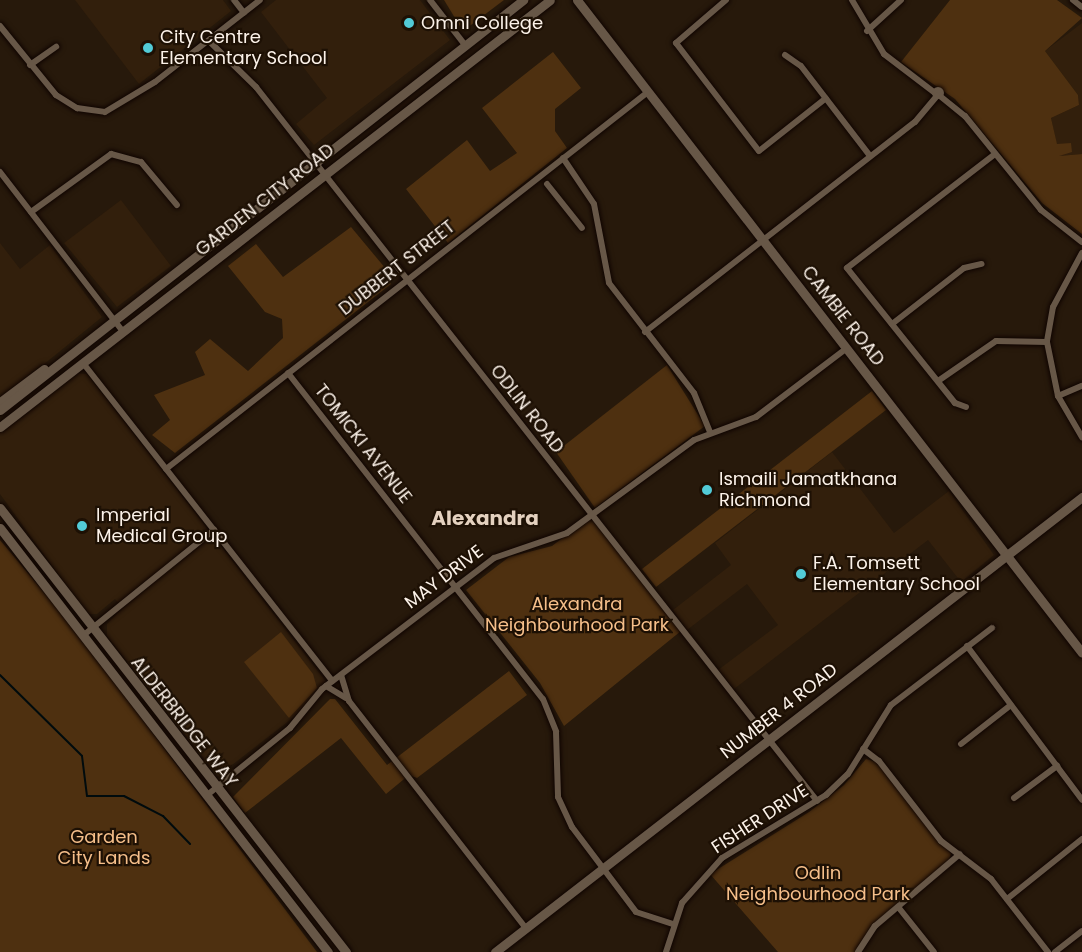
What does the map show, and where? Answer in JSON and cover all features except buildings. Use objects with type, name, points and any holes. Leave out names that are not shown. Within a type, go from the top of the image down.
[{"type":"main road","name":"GARDEN CITY ROAD","points":[[0,410],[113,319],[523,0]]},
{"type":"main road","name":"GARDEN CITY ROAD","points":[[0,427],[550,0]]},
{"type":"main road","name":"CAMBIE ROAD","points":[[577,0],[1082,653]]},
{"type":"main road","points":[[0,402],[62,359]]},
{"type":"main road","name":"NUMBER 4 ROAD","points":[[495,952],[1082,497]]},
{"type":"main road","name":"ALDERBRIDGE WAY","points":[[0,508],[206,796],[328,952]]},
{"type":"main road","name":"ALDERBRIDGE WAY","points":[[0,528],[88,632],[346,952]]},
{"type":"street","points":[[234,0],[244,13]]},
{"type":"street","points":[[0,26],[30,65],[68,103],[105,112],[209,41],[260,0]]},
{"type":"street","points":[[430,0],[465,45]]},
{"type":"street","points":[[726,0],[676,43],[759,151],[826,98]]},
{"type":"street","points":[[852,0],[867,31],[893,64],[938,95],[995,154],[1041,210],[1082,242]]},
{"type":"street","points":[[867,31],[901,0]]},
{"type":"street","points":[[1073,0],[1082,7]]},
{"type":"street","name":"ODLIN ROAD","points":[[209,41],[256,87],[817,801]]},
{"type":"street","points":[[30,65],[56,46]]},
{"type":"street","points":[[785,55],[826,98],[870,156]]},
{"type":"street","name":"DUBBERT STREET","points":[[166,469],[648,92]]},
{"type":"street","points":[[645,332],[915,122],[938,95]]},
{"type":"street","points":[[31,212],[111,154],[141,162],[177,205]]},
{"type":"street","points":[[966,407],[955,403],[847,268],[995,154]]},
{"type":"street","points":[[563,158],[594,204],[609,283],[694,393],[710,432]]},
{"type":"street","points":[[0,172],[123,332]]},
{"type":"street","points":[[547,184],[582,228]]},
{"type":"street","points":[[1082,253],[1053,307],[1047,342],[1058,396],[1082,437]]},
{"type":"street","points":[[892,324],[964,268],[982,264]]},
{"type":"street","points":[[938,381],[996,341],[1047,342]]},
{"type":"street","name":"MAY DRIVE","points":[[206,796],[290,728],[332,681],[494,558],[552,541],[710,432],[756,417],[847,348]]},
{"type":"street","points":[[83,363],[332,681]]},
{"type":"street","name":"TOMICKI AVENUE","points":[[288,373],[455,586],[551,714],[560,806],[603,868],[636,912],[674,924]]},
{"type":"street","points":[[1058,396],[1082,386]]},
{"type":"street","points":[[88,632],[214,530]]},
{"type":"street","name":"FISHER DRIVE","points":[[666,952],[674,924],[686,897],[722,858],[817,801],[843,780],[891,705],[992,628]]},
{"type":"street","points":[[967,646],[1082,800]]},
{"type":"street","points":[[341,675],[349,701]]},
{"type":"street","points":[[326,686],[349,701],[526,928]]},
{"type":"street","points":[[962,744],[1011,705]]},
{"type":"street","points":[[863,749],[879,761],[941,841],[960,855],[1007,899],[1048,952]]},
{"type":"street","points":[[1014,798],[1057,766]]},
{"type":"street","points":[[1007,899],[1082,839]]},
{"type":"street","points":[[858,952],[875,926],[960,855]]},
{"type":"street","points":[[899,908],[934,952]]},
{"type":"street","points":[[1055,952],[1082,931]]},
{"type":"shaded area","name":"City Centre Elementary School","points":[[75,0],[223,0],[231,11],[139,84]]},
{"type":"shaded area","points":[[276,0],[420,0],[450,40],[314,145],[296,124],[327,98],[261,12]]},
{"type":"shaded area","points":[[1082,23],[1082,154],[1059,156],[1051,118],[1079,105],[1078,95],[1045,51]]},
{"type":"shaded area","points":[[121,200],[171,266],[117,307],[64,243]]},
{"type":"shaded area","points":[[0,243],[20,269],[50,245],[102,317],[0,400]]},
{"type":"shaded area","points":[[74,373],[87,374],[331,688],[218,776],[107,636],[107,624],[123,608],[115,599],[97,614],[87,614],[0,494],[0,431]]},
{"type":"shaded area","name":"F.A. Tomsett Elementary School","points":[[832,452],[894,533],[949,491],[994,555],[961,582],[928,540],[734,689],[718,670],[778,625],[747,584],[687,630],[673,610],[731,565],[715,543]]},
{"type":"green space","points":[[444,0],[504,0],[463,31]]},
{"type":"green space","points":[[950,0],[1057,0],[1082,18],[1045,51],[1078,95],[1079,105],[1051,118],[1057,144],[1071,143],[1072,152],[1059,156],[1082,154],[1082,234],[1042,203],[955,99],[901,62]]},
{"type":"green space","points":[[553,52],[581,88],[555,109],[555,131],[567,148],[448,243],[406,189],[467,140],[490,171],[517,153],[482,108]]},
{"type":"green space","points":[[351,227],[386,269],[391,284],[175,453],[152,435],[170,420],[154,395],[205,375],[195,352],[210,339],[248,371],[283,338],[282,319],[265,312],[228,266],[256,244],[283,277]]},
{"type":"green space","points":[[667,365],[705,426],[595,508],[556,452]]},
{"type":"green space","points":[[872,391],[886,410],[656,587],[642,569]]},
{"type":"green space","name":"Alexandra Neighbourhood Park","points":[[590,517],[681,631],[564,726],[540,683],[466,590],[509,557],[552,546]]},
{"type":"green space","name":"Garden City Lands","points":[[0,540],[73,627],[317,952],[0,952]]},
{"type":"green space","points":[[281,632],[313,674],[317,688],[289,718],[244,662]]},
{"type":"green space","points":[[509,671],[527,695],[417,778],[409,775],[386,794],[341,738],[245,813],[233,797],[330,699],[335,699],[387,765]]},
{"type":"green space","name":"Odlin Neighbourhood Park","points":[[866,759],[877,762],[951,854],[947,865],[898,903],[856,952],[778,952],[710,874],[809,812],[844,785]]},
{"type":"waterway","points":[[0,675],[82,756],[87,796],[124,796],[163,816],[190,844]]},
{"type":"place","name":"Omni College","points":[[409,23]]},
{"type":"place","name":"City Centre Elementary School","points":[[148,48]]},
{"type":"place","name":"Ismaili Jamatkhana Richmond","points":[[707,490]]},
{"type":"place","name":"Imperial Medical Group","points":[[82,526]]},
{"type":"place","name":"F.A. Tomsett Elementary School","points":[[801,574]]},
{"type":"district","name":"Alexandra","points":[[485,518]]}]
